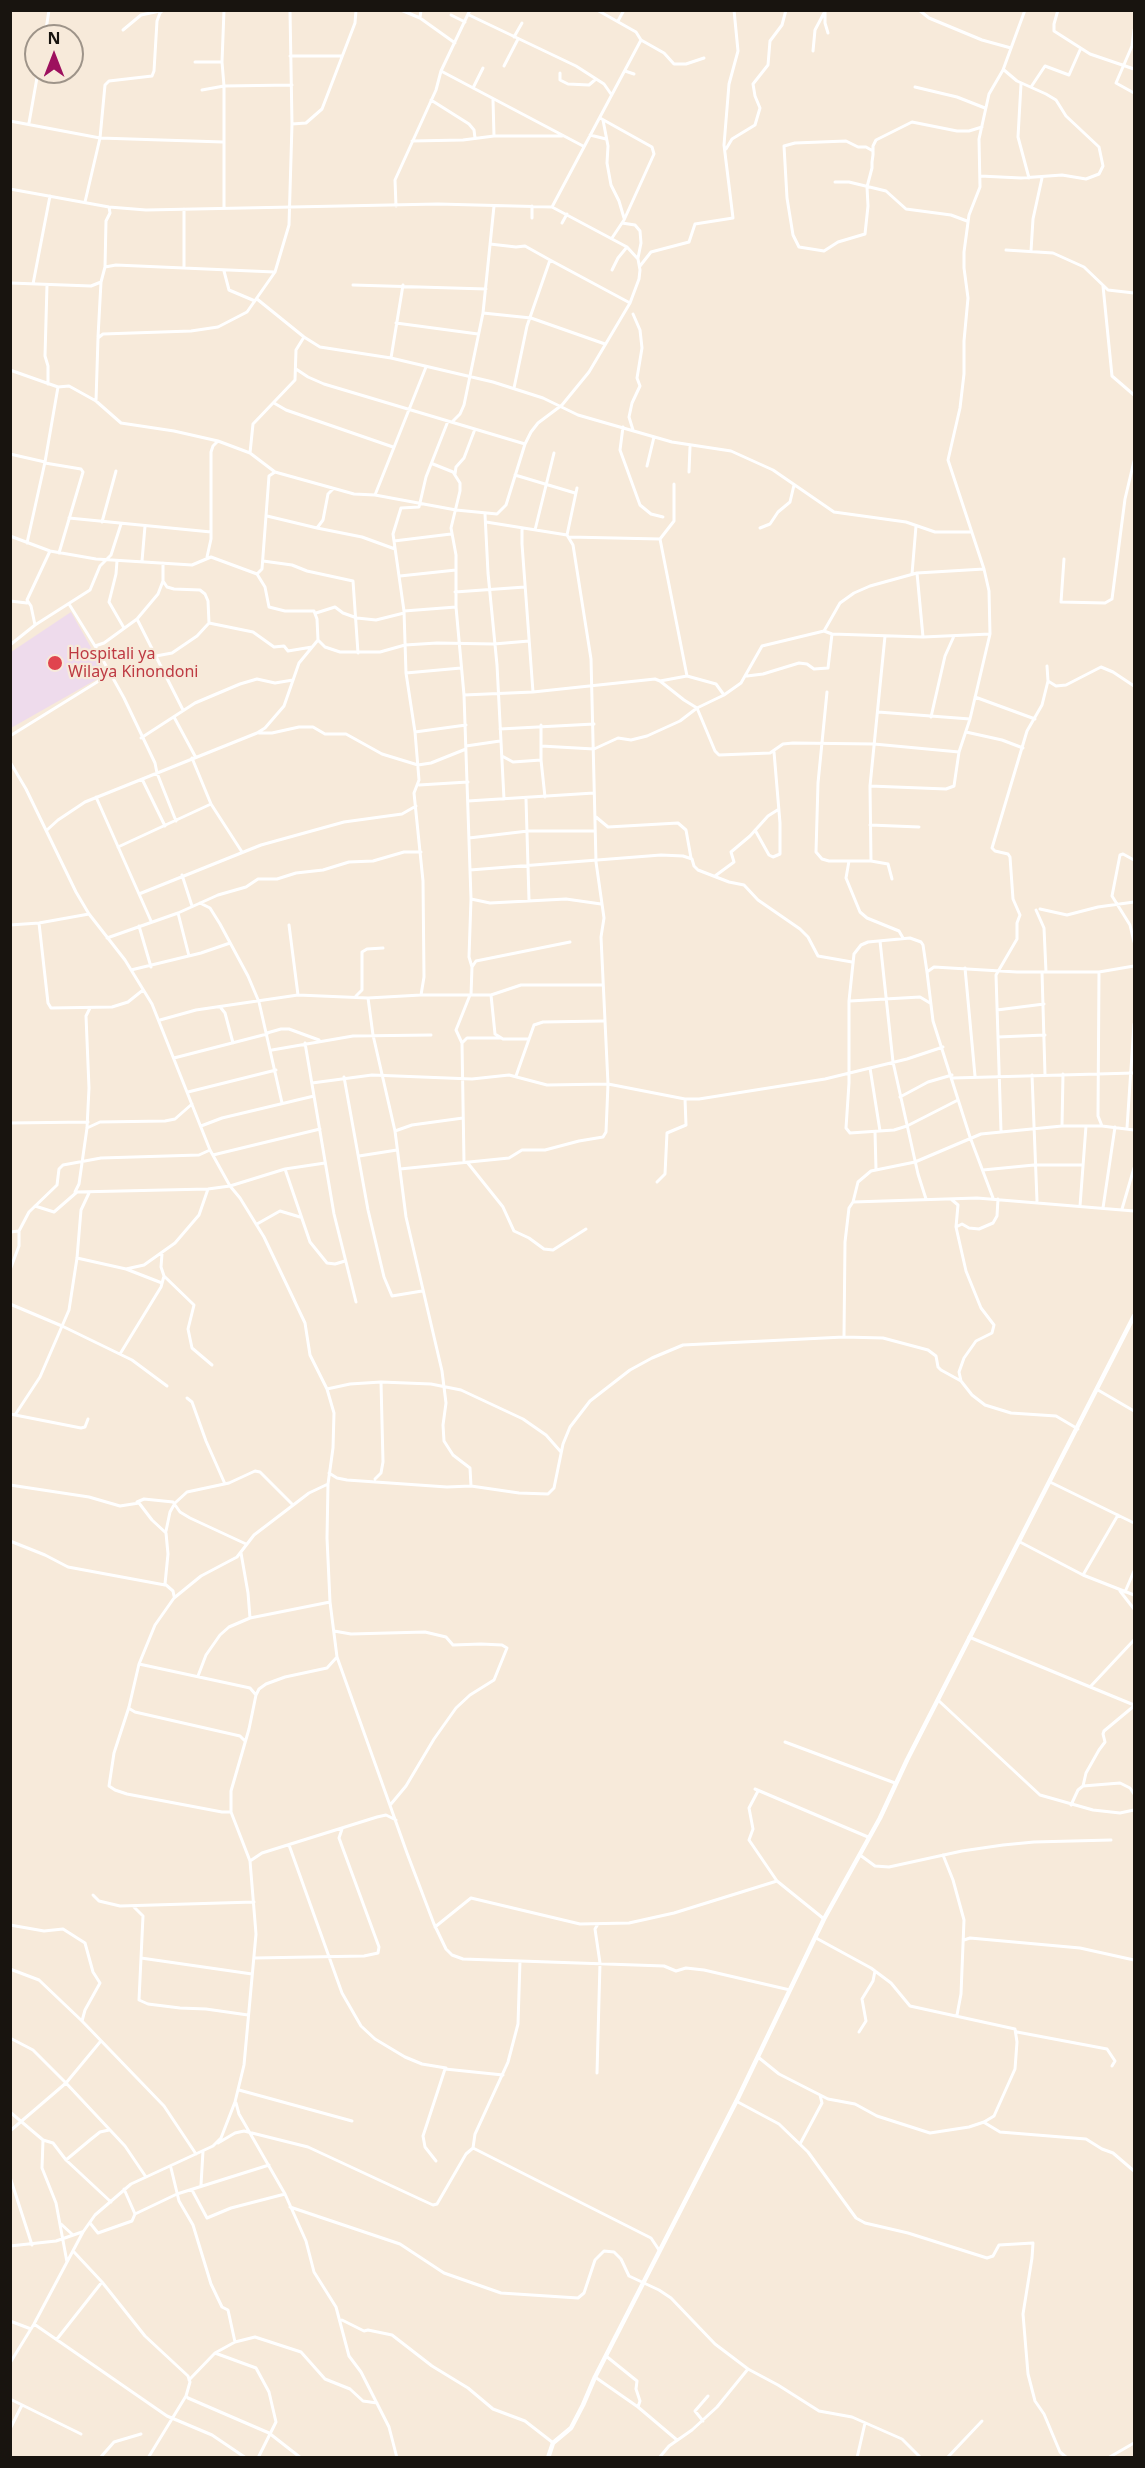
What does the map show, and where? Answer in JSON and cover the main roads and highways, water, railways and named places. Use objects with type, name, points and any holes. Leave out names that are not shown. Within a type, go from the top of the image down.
[{"type":"place","name":"Hospitali ya Wilaya Kinondoni","points":[[55,663]]}]
